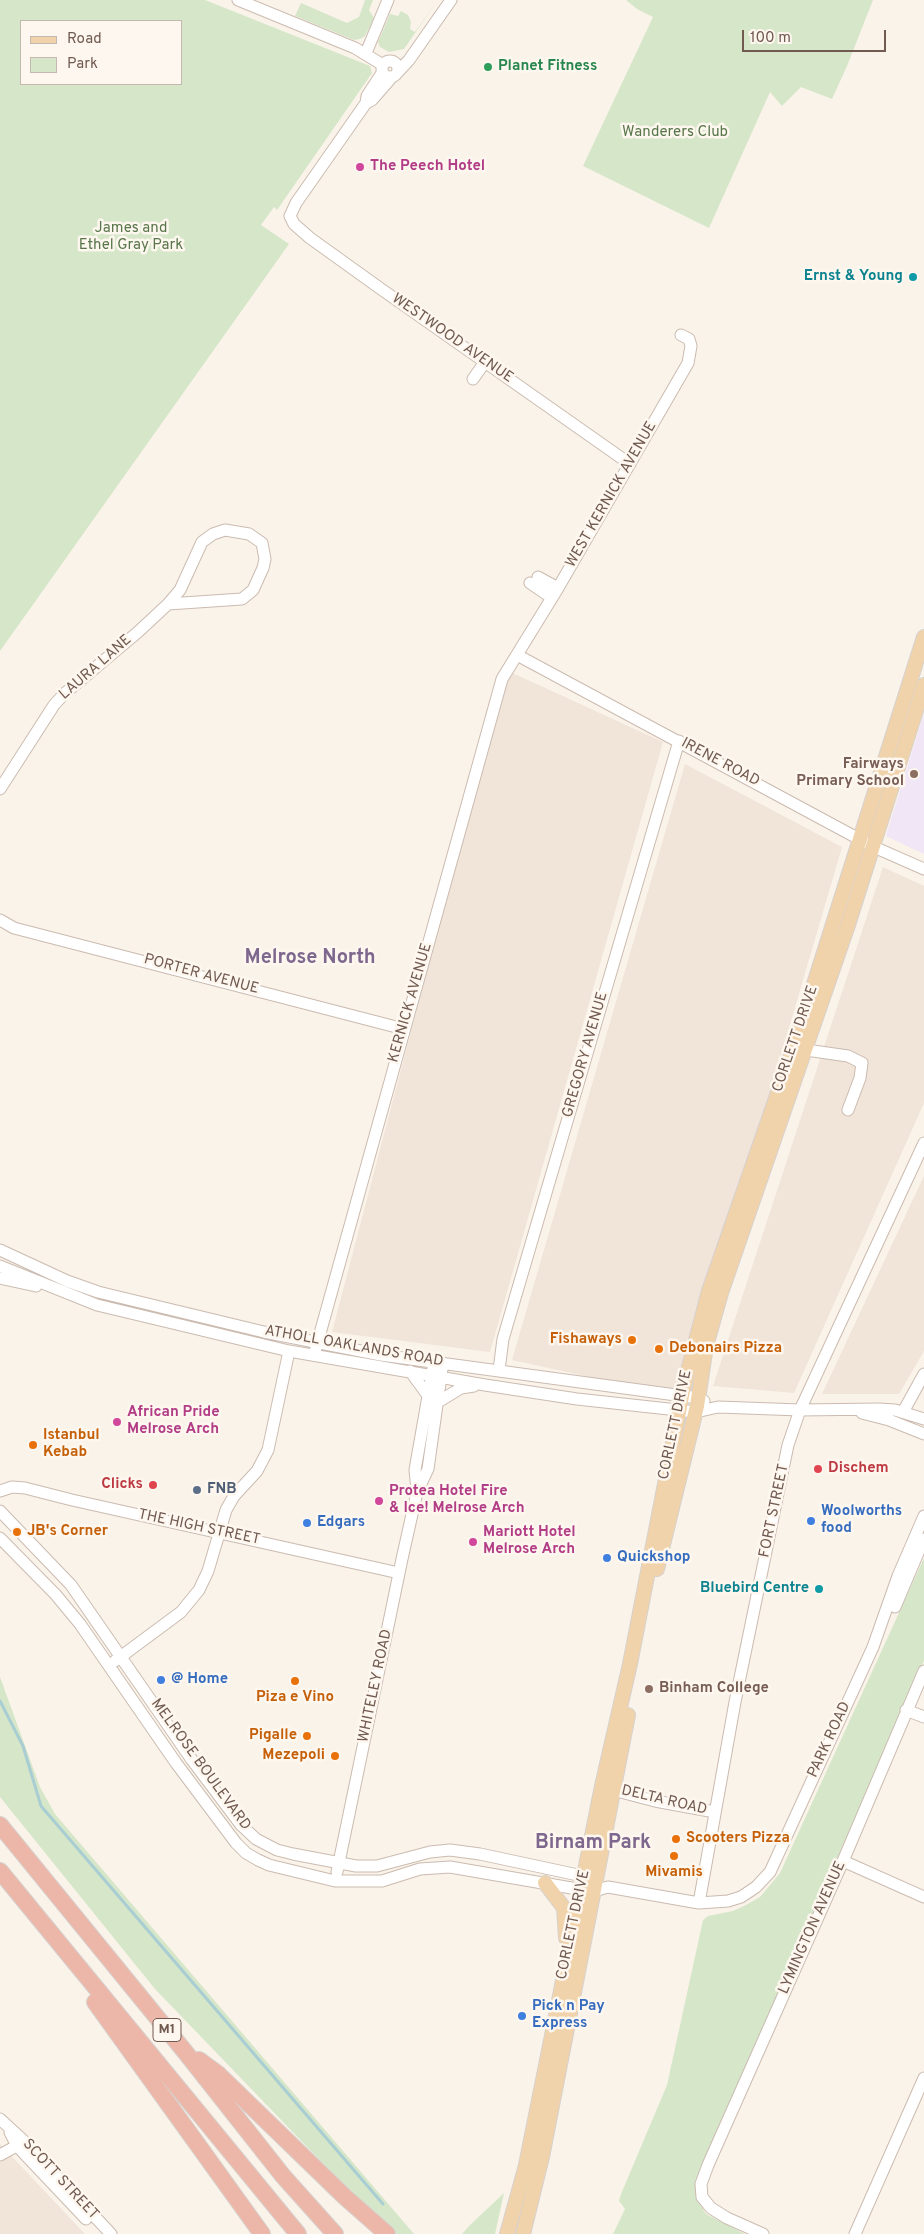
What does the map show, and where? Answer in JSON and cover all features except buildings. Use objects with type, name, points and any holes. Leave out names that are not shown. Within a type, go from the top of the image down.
[{"type":"highway","name":"M1","points":[[0,1825],[186,2053],[283,2176],[335,2234]]},
{"type":"highway","name":"M1","points":[[0,1871],[53,1938],[298,2234]]},
{"type":"highway","points":[[53,1938],[70,1969],[262,2234]]},
{"type":"highway","points":[[186,2053],[206,2064],[345,2197],[387,2234]]},
{"type":"main road","name":"CORLETT DRIVE","points":[[523,2234],[542,2157],[590,1884],[602,1786],[630,1664],[680,1403],[709,1292],[796,1041],[924,637]]},
{"type":"main road","name":"CORLETT DRIVE","points":[[507,2234],[526,2165],[567,1959],[590,1884],[613,1790],[656,1570],[697,1405],[706,1346],[721,1293],[806,1050],[874,846],[924,685]]},
{"type":"main road","points":[[546,1883],[564,1908],[567,1959]]},
{"type":"street","points":[[238,0],[366,53],[390,70],[413,52],[450,0]]},
{"type":"street","points":[[366,53],[388,0]]},
{"type":"street","name":"WESTWOOD AVENUE","points":[[390,70],[367,96],[366,103],[296,203],[290,216],[294,224],[305,234],[630,464]]},
{"type":"street","name":"WEST KERNICK AVENUE","points":[[517,654],[558,588],[688,362],[691,346],[689,339],[681,335]]},
{"type":"street","points":[[473,379],[485,362]]},
{"type":"street","name":"LAURA LANE","points":[[0,789],[54,705],[64,694],[138,632],[180,590],[202,542],[213,534],[225,530],[249,534],[262,543],[265,559],[263,568],[253,590],[242,598],[168,604]]},
{"type":"street","points":[[552,598],[534,580],[558,588]]},
{"type":"street","name":"IRENE ROAD","points":[[517,654],[874,846],[924,869]]},
{"type":"street","name":"KERNICK AVENUE","points":[[314,1355],[498,692],[506,670],[517,654]]},
{"type":"street","name":"GREGORY AVENUE","points":[[499,1370],[503,1339],[679,741]]},
{"type":"street","name":"PORTER AVENUE","points":[[0,920],[14,928],[404,1029]]},
{"type":"street","points":[[806,1050],[848,1056],[862,1062],[860,1078],[848,1110]]},
{"type":"street","name":"FORT STREET","points":[[699,1903],[715,1812],[788,1445],[800,1410],[924,1143]]},
{"type":"street","name":"ATHOLL OAKLANDS ROAD","points":[[0,1250],[66,1281],[98,1292],[264,1332],[381,1355],[499,1370],[680,1403],[718,1407],[800,1410],[854,1411],[879,1409],[903,1412],[924,1419]]},
{"type":"street","name":"ATHOLL OAKLANDS ROAD","points":[[0,1266],[98,1305],[289,1351],[577,1399],[680,1403]]},
{"type":"street","points":[[0,1278],[59,1291]]},
{"type":"street","points":[[108,1666],[174,1618],[190,1603],[205,1577],[230,1503],[257,1471],[268,1450],[289,1351]]},
{"type":"street","name":"WHITELEY ROAD","points":[[335,1881],[417,1492],[428,1469],[433,1400],[439,1362]]},
{"type":"street","points":[[410,1371],[433,1400],[461,1388],[485,1385]]},
{"type":"street","points":[[903,1412],[924,1374]]},
{"type":"street","points":[[554,1380],[571,1390],[577,1399]]},
{"type":"street","name":"ATHOLL OAKLANDS ROAD","points":[[854,1411],[889,1420],[924,1434]]},
{"type":"street","name":"THE HIGH STREET","points":[[1,1490],[12,1487],[26,1488],[399,1573]]},
{"type":"street","name":"MELROSE BOULEVARD","points":[[0,1511],[71,1585],[192,1760],[248,1833],[277,1850],[339,1864],[369,1867],[439,1850],[480,1854],[590,1884]]},
{"type":"street","name":"PARK ROAD","points":[[590,1884],[699,1903],[736,1899],[756,1887],[770,1872],[873,1647],[898,1576],[924,1516]]},
{"type":"street","name":"MELROSE BOULEVARD","points":[[0,1538],[56,1595],[80,1624],[176,1763],[246,1853],[269,1865],[335,1881],[382,1881],[413,1870],[450,1867],[546,1883],[590,1884]]},
{"type":"street","name":"PARK ROAD","points":[[873,1647],[885,1628],[924,1540]]},
{"type":"street","name":"LYMINGTON AVENUE","points":[[763,2234],[727,2218],[711,2208],[702,2197],[701,2184],[723,2129],[844,1861],[924,1671]]},
{"type":"street","points":[[906,1710],[924,1717]]},
{"type":"street","name":"DELTA ROAD","points":[[613,1790],[655,1801],[715,1812]]},
{"type":"street","points":[[844,1861],[924,1896]]},
{"type":"street","points":[[855,2234],[924,2078]]},
{"type":"street","name":"SCOTT STREET","points":[[0,2119],[87,2214],[111,2234]]},
{"type":"street","points":[[0,2156],[21,2144]]},
{"type":"street","name":"SCOTT STREET","points":[[87,2214],[101,2234]]},
{"type":"shaded area","points":[[506,670],[663,742],[490,1352],[332,1332]]},
{"type":"shaded area","name":"Fairways Primary School","points":[[924,713],[924,854],[886,836]]},
{"type":"shaded area","points":[[685,764],[842,847],[681,1397],[512,1360]]},
{"type":"shaded area","points":[[883,867],[924,886],[924,1103],[794,1393],[713,1386]]},
{"type":"shaded area","points":[[924,1176],[924,1351],[899,1394],[822,1394]]},
{"type":"shaded area","points":[[0,2144],[85,2234],[0,2234]]},
{"type":"green space","name":"James and Ethel Gray Park","points":[[0,0],[205,0],[370,66],[372,73],[277,210],[274,207],[261,225],[289,244],[0,651]]},
{"type":"green space","points":[[365,0],[373,0],[369,10],[374,18],[365,36],[360,39],[354,40],[295,16],[301,3],[347,23],[359,17]]},
{"type":"green space","points":[[438,0],[404,49],[389,52],[380,47],[378,42],[390,14],[398,16],[401,11],[408,15],[411,22],[410,29],[415,32]]},
{"type":"green space","name":"Wanderers Club","points":[[626,0],[873,0],[832,99],[801,87],[782,106],[770,92],[709,228],[583,166],[653,17],[637,9]]},
{"type":"green space","points":[[924,1558],[924,1661],[695,2181],[696,2197],[706,2214],[745,2234],[613,2234],[625,2209],[619,2201],[621,2194],[667,2085],[703,1920],[708,1916],[733,1911],[760,1897],[780,1873]]},
{"type":"green space","points":[[0,1677],[40,1787],[55,1814],[414,2234],[397,2234],[363,2205],[155,1989],[0,1797]]},
{"type":"green space","points":[[504,2193],[495,2234],[462,2234],[470,2225]]},
{"type":"waterway","points":[[0,1701],[23,1746],[41,1806],[383,2204]]},
{"type":"place","name":"Planet Fitness","points":[[488,67]]},
{"type":"place","name":"The Peech Hotel","points":[[360,167]]},
{"type":"place","name":"Ernst & Young","points":[[913,277]]},
{"type":"place","name":"Fairways Primary School","points":[[914,774]]},
{"type":"place","name":"Fishaways","points":[[632,1340]]},
{"type":"place","name":"Debonairs Pizza","points":[[659,1349]]},
{"type":"place","name":"African Pride Melrose Arch","points":[[117,1422]]},
{"type":"place","name":"Istanbul Kebab","points":[[33,1445]]},
{"type":"place","name":"Dischem","points":[[818,1469]]},
{"type":"place","name":"Clicks","points":[[153,1485]]},
{"type":"place","name":"FNB","points":[[197,1490]]},
{"type":"place","name":"Protea Hotel Fire & Ice! Melrose Arch","points":[[379,1501]]},
{"type":"place","name":"Woolworths food","points":[[811,1521]]},
{"type":"place","name":"Edgars","points":[[307,1523]]},
{"type":"place","name":"JB's Corner","points":[[17,1532]]},
{"type":"place","name":"Mariott Hotel Melrose Arch","points":[[473,1542]]},
{"type":"place","name":"Quickshop","points":[[607,1558]]},
{"type":"place","name":"Bluebird Centre","points":[[819,1589]]},
{"type":"place","name":"@ Home","points":[[161,1680]]},
{"type":"place","name":"Piza e Vino","points":[[295,1681]]},
{"type":"place","name":"Binham College","points":[[649,1689]]},
{"type":"place","name":"Pigalle","points":[[307,1736]]},
{"type":"place","name":"Mezepoli","points":[[335,1756]]},
{"type":"place","name":"Scooters Pizza","points":[[676,1839]]},
{"type":"place","name":"Mivamis","points":[[674,1856]]},
{"type":"place","name":"Pick n Pay Express","points":[[522,2016]]},
{"type":"district","name":"Melrose North","points":[[310,959]]},
{"type":"district","name":"Birnam Park","points":[[593,1844]]}]
